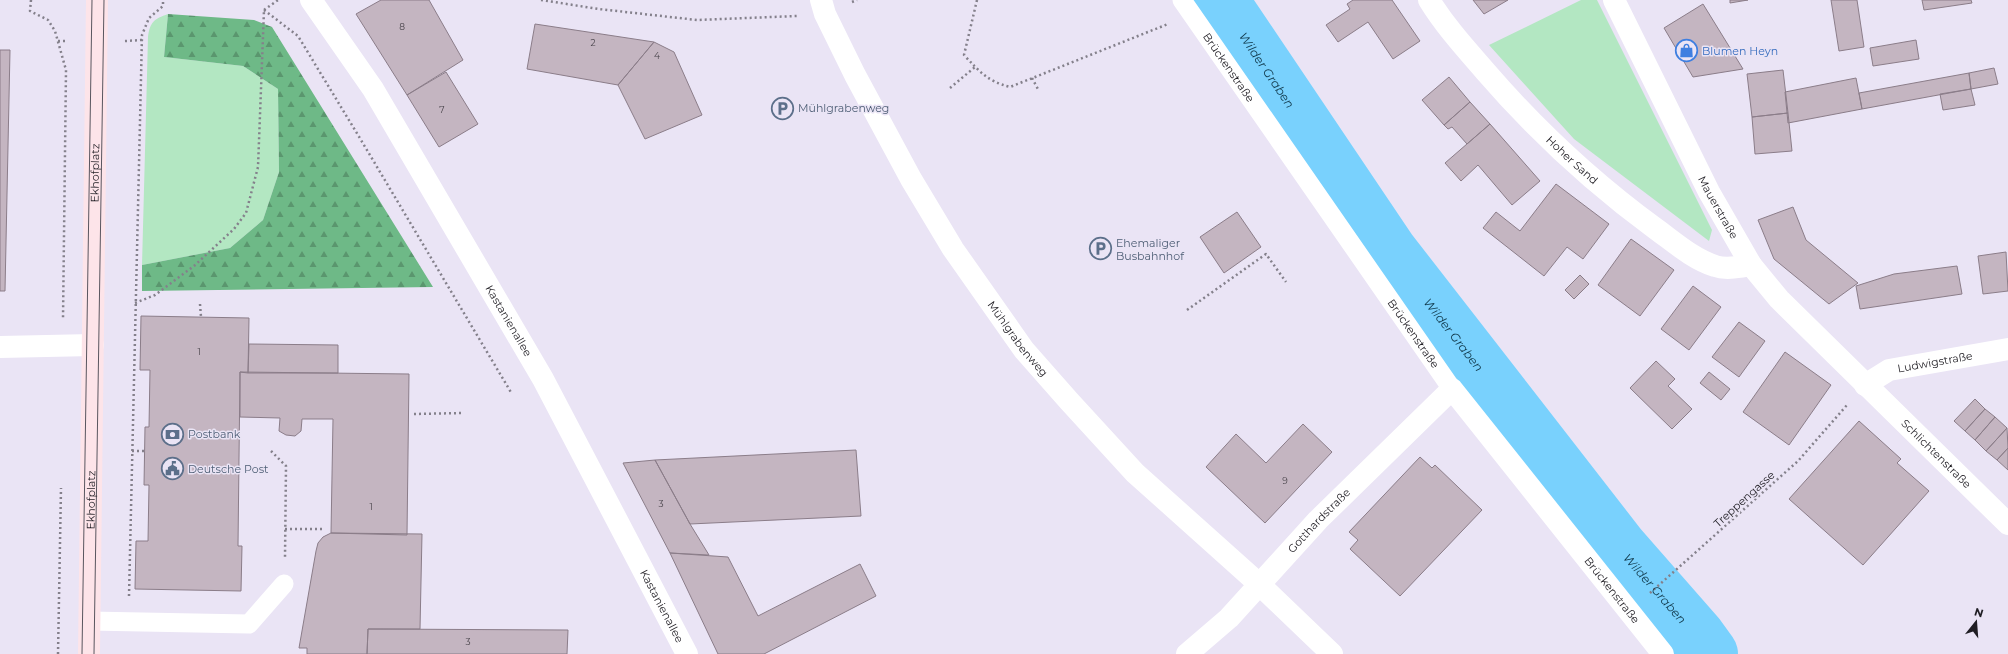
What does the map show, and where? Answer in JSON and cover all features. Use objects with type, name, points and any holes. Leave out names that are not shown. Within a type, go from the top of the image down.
[{"type":"main road","name":"Ekhofplatz","points":[[89,654],[97,0]]},
{"type":"street","name":"Kastanienallee","points":[[311,0],[373,89],[543,379],[682,652]]},
{"type":"street","name":"Hoher Sand","points":[[1429,0],[1446,26],[1516,108],[1580,169],[1639,216],[1693,255],[1715,266],[1732,268],[1751,265]]},
{"type":"street","name":"Mauerstraße","points":[[1614,0],[1709,192],[1751,265],[1779,299],[1865,385]]},
{"type":"street","name":"Mühlgrabenweg","points":[[823,7],[855,75],[910,179],[953,249],[1024,350],[1135,473],[1259,584],[1332,654]]},
{"type":"street","points":[[0,347],[93,345]]},
{"type":"street","name":"Ludwigstraße","points":[[1865,385],[1889,370],[2008,349]]},
{"type":"street","name":"Schlichtenstraße","points":[[1865,385],[2008,524]]},
{"type":"street","name":"Gotthardstraße","points":[[1188,654],[1229,618],[1318,520],[1452,389]]},
{"type":"street","name":"Brückenstraße","points":[[1452,389],[1663,654]]},
{"type":"lane","name":"Brückenstraße","points":[[1187,7],[1452,389]]},
{"type":"lane","points":[[90,621],[249,624],[284,584]]},
{"type":"path","points":[[129,621],[142,35],[149,18],[163,6],[163,0]]},
{"type":"path","points":[[264,10],[278,0]]},
{"type":"path","points":[[541,0],[599,9],[697,20],[823,7]]},
{"type":"path","points":[[977,0],[964,55],[984,77],[997,84],[1010,87],[1187,7]]},
{"type":"path","points":[[135,303],[155,295],[194,266],[234,229],[246,213],[258,167],[264,10]]},
{"type":"path","points":[[264,10],[298,36],[362,140],[512,394]]},
{"type":"path","points":[[950,88],[975,67]]},
{"type":"path","points":[[1031,78],[1039,92]]},
{"type":"path","points":[[1187,310],[1266,254],[1286,282]]},
{"type":"path","points":[[200,304],[201,317]]},
{"type":"path","name":"Treppengasse","points":[[1648,594],[1798,461],[1848,404]]},
{"type":"path","points":[[414,414],[464,413]]},
{"type":"path","points":[[132,451],[145,451]]},
{"type":"path","points":[[271,451],[286,466],[284,584]]},
{"type":"path","points":[[285,529],[324,529]]},
{"type":"green space","points":[[1581,0],[1597,0],[1712,230],[1709,241],[1574,139],[1489,45]]},
{"type":"green space","points":[[168,14],[164,57],[243,66],[278,89],[279,172],[263,220],[230,248],[142,265],[148,37],[152,24],[159,18]]},
{"type":"green space","points":[[168,14],[254,20],[272,27],[433,287],[142,291],[142,265],[230,248],[263,220],[279,172],[278,89],[243,66],[164,57]]},
{"type":"building","points":[[381,0],[429,0],[463,60],[407,95],[356,14]]},
{"type":"building","points":[[1353,0],[1392,0],[1420,41],[1393,59],[1368,22],[1338,42],[1326,25],[1350,9],[1347,4]]},
{"type":"building","points":[[1473,0],[1508,0],[1484,14]]},
{"type":"building","points":[[1730,0],[1748,0],[1730,3]]},
{"type":"building","points":[[1831,0],[1857,0],[1864,47],[1839,51]]},
{"type":"building","points":[[1922,0],[1971,0],[1972,3],[1924,10]]},
{"type":"building","points":[[1703,4],[1743,69],[1693,77],[1664,28]]},
{"type":"building","points":[[535,24],[654,42],[618,85],[527,69]]},
{"type":"building","points":[[1916,40],[1919,59],[1873,66],[1870,48]]},
{"type":"building","points":[[654,42],[674,52],[702,115],[645,139],[618,85]]},
{"type":"building","points":[[0,50],[10,50],[5,291],[0,291]]},
{"type":"building","points":[[1994,68],[1998,84],[1971,89],[1969,73]]},
{"type":"building","points":[[1783,70],[1788,113],[1752,117],[1747,74]]},
{"type":"building","points":[[446,72],[478,124],[439,147],[407,95]]},
{"type":"building","points":[[1969,73],[1971,89],[1862,109],[1859,93]]},
{"type":"building","points":[[1449,77],[1470,102],[1444,125],[1422,100]]},
{"type":"building","points":[[1856,78],[1862,109],[1788,123],[1785,92]]},
{"type":"building","points":[[1971,89],[1975,105],[1943,110],[1940,94]]},
{"type":"building","points":[[1470,102],[1490,124],[1467,144],[1452,127],[1448,129],[1444,125]]},
{"type":"building","points":[[1788,113],[1792,151],[1755,154],[1752,117]]},
{"type":"building","points":[[1490,124],[1540,181],[1512,205],[1478,165],[1461,181],[1445,163]]},
{"type":"building","points":[[1556,184],[1609,224],[1583,259],[1567,247],[1544,276],[1483,228],[1496,212],[1520,231]]},
{"type":"building","points":[[1793,207],[1806,240],[1858,283],[1829,304],[1774,259],[1758,220]]},
{"type":"building","points":[[1237,212],[1261,247],[1224,273],[1200,237]]},
{"type":"building","points":[[1631,239],[1674,270],[1640,316],[1598,285]]},
{"type":"building","points":[[2006,252],[2008,291],[1983,294],[1978,256]]},
{"type":"building","points":[[1957,266],[1962,294],[1860,309],[1856,286],[1894,274]]},
{"type":"building","points":[[1580,275],[1589,284],[1574,299],[1565,290]]},
{"type":"building","points":[[1693,286],[1721,307],[1689,350],[1661,329]]},
{"type":"building","points":[[141,316],[249,318],[248,373],[240,372],[238,546],[242,546],[241,591],[135,589],[136,541],[148,541],[149,485],[144,485],[145,427],[149,427],[150,370],[140,370]]},
{"type":"building","points":[[1739,322],[1765,341],[1739,377],[1712,357]]},
{"type":"building","points":[[249,344],[338,345],[338,373],[248,373]]},
{"type":"building","points":[[1785,352],[1831,385],[1789,445],[1743,412]]},
{"type":"building","points":[[1656,361],[1675,379],[1668,386],[1692,409],[1672,429],[1630,388]]},
{"type":"building","points":[[240,372],[409,374],[407,535],[331,533],[333,419],[302,419],[301,431],[295,436],[286,435],[279,431],[280,418],[240,417]]},
{"type":"building","points":[[1709,372],[1730,389],[1721,400],[1700,383]]},
{"type":"building","points":[[1975,399],[1985,409],[1965,431],[1954,421]]},
{"type":"building","points":[[1985,409],[1995,417],[1975,440],[1965,431]]},
{"type":"building","points":[[1995,417],[2007,428],[1986,451],[1975,440]]},
{"type":"building","points":[[1859,421],[1901,459],[1897,463],[1929,491],[1863,565],[1789,499]]},
{"type":"building","points":[[1303,424],[1332,452],[1265,523],[1206,467],[1236,434],[1266,463]]},
{"type":"building","points":[[2007,428],[2008,448],[1997,460],[1986,451]]},
{"type":"building","points":[[2008,448],[2008,470],[1997,460]]},
{"type":"building","points":[[856,450],[861,516],[690,524],[655,460]]},
{"type":"building","points":[[1420,457],[1432,468],[1435,465],[1482,510],[1400,596],[1350,549],[1358,540],[1349,532]]},
{"type":"building","points":[[655,460],[709,555],[670,553],[623,463]]},
{"type":"building","points":[[331,533],[422,534],[420,629],[368,629],[367,654],[307,654],[307,648],[299,648],[318,543],[323,537]]},
{"type":"building","points":[[670,553],[728,557],[758,616],[860,564],[876,596],[764,654],[718,654]]},
{"type":"building","points":[[368,629],[568,630],[567,654],[367,654]]},
{"type":"waterway","name":"Wilder Graben","points":[[1219,0],[1388,251],[1618,547],[1696,636],[1709,654]]},
{"type":"tram line","points":[[82,654],[92,0]]},
{"type":"tram line","points":[[94,654],[104,0]]},
{"type":"place","name":"Blumen Heyn","points":[[1687,51]]},
{"type":"place","name":"Mühlgrabenweg","points":[[782,108]]},
{"type":"place","name":"Ehemaliger Busbahnhof","points":[[1100,249]]},
{"type":"place","name":"Postbank","points":[[173,434]]},
{"type":"place","name":"Deutsche Post","points":[[172,469]]}]
